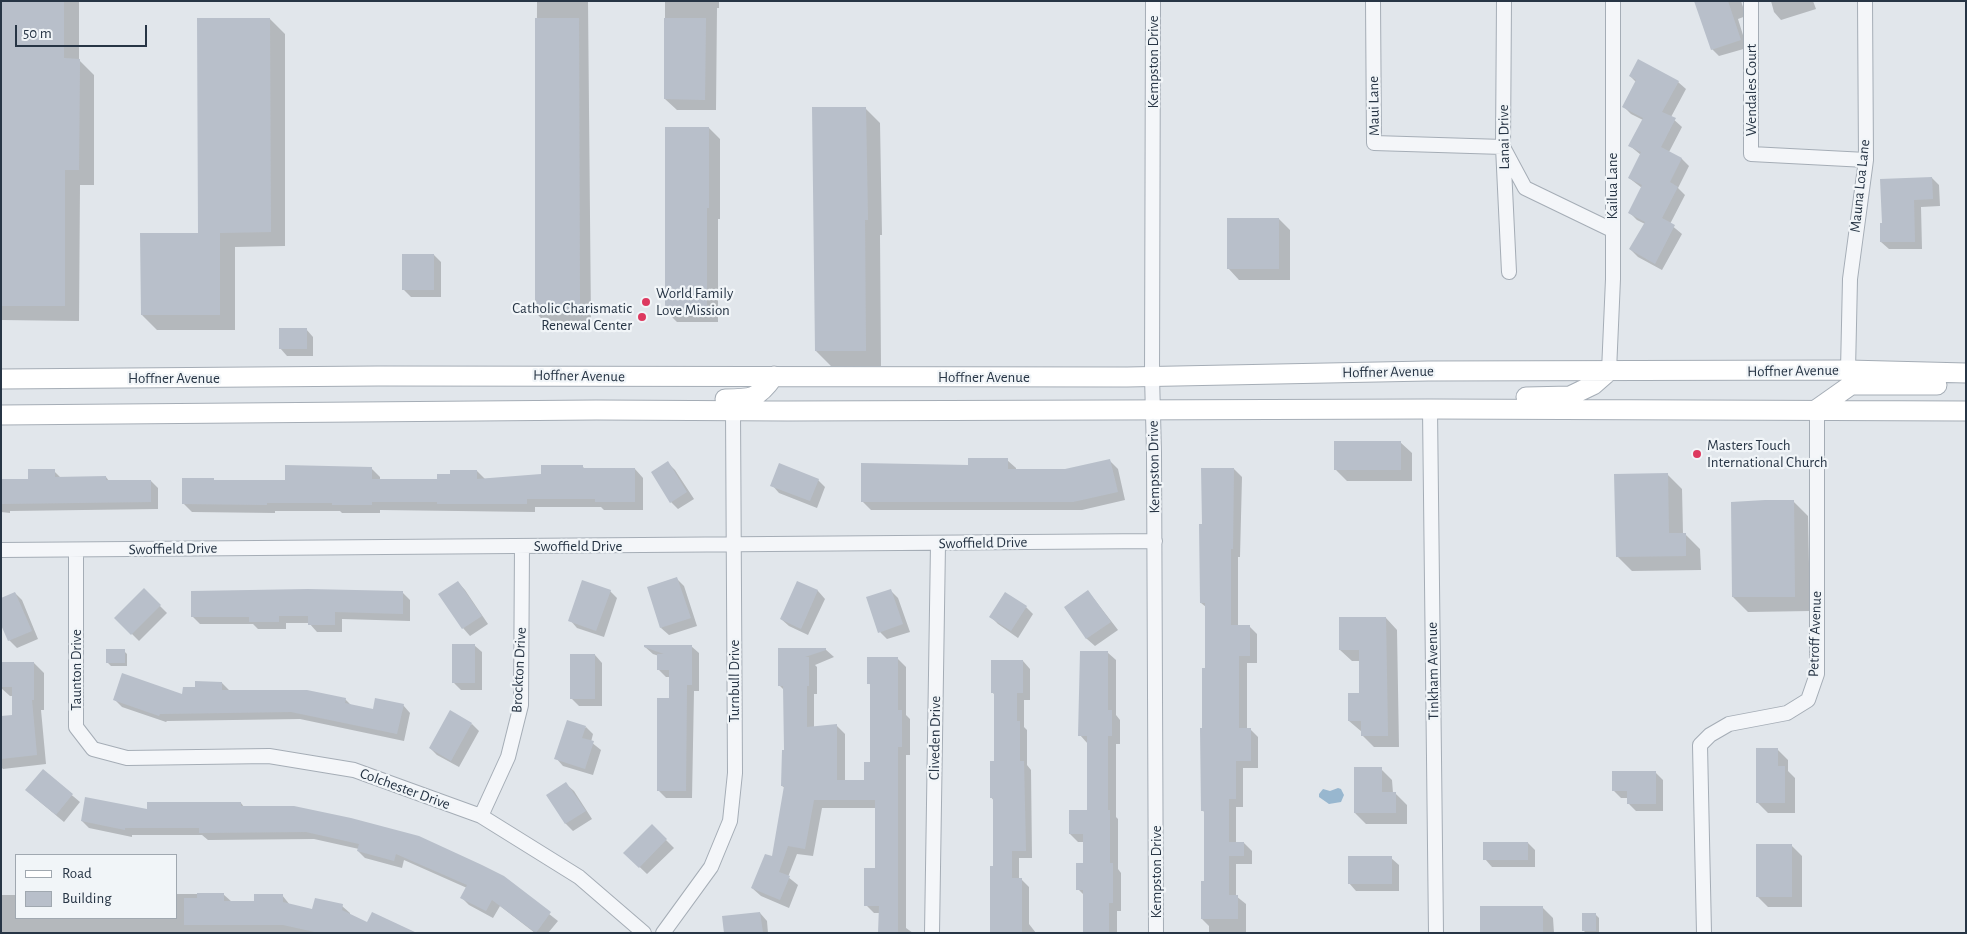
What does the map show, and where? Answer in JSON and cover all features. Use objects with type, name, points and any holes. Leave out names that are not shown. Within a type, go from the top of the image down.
[{"type":"main road","name":"Hoffner Avenue","points":[[1,379],[378,376],[1152,376],[1438,371],[1848,370],[1966,373]]},
{"type":"main road","points":[[1430,409],[1499,397],[1570,396],[1593,385],[1609,371]]},
{"type":"main road","points":[[535,411],[551,400],[556,399],[746,399],[754,397],[765,390],[774,376]]},
{"type":"main road","points":[[1817,409],[1851,385],[1966,386]]},
{"type":"main road","points":[[1,416],[535,411],[1153,409],[1817,409],[1966,411]]},
{"type":"street","name":"Kempston Drive","points":[[1153,1],[1152,376],[1155,541],[1156,933]]},
{"type":"street","name":"Maui Lane","points":[[1373,1],[1374,143],[1502,147]]},
{"type":"street","name":"Lanai Drive","points":[[1504,1],[1502,147],[1508,272]]},
{"type":"street","name":"Kailua Lane","points":[[1609,371],[1612,279],[1613,1]]},
{"type":"street","name":"Wendales Court","points":[[1751,1],[1752,154],[1866,160]]},
{"type":"street","name":"Mauna Loa Lane","points":[[1848,370],[1850,279],[1866,160],[1865,1]]},
{"type":"street","points":[[1502,147],[1525,188],[1612,230]]},
{"type":"street","name":"Tinkham Avenue","points":[[1430,409],[1436,933]]},
{"type":"street","name":"Petroff Avenue","points":[[1704,933],[1700,745],[1710,735],[1729,724],[1787,714],[1808,700],[1817,674],[1817,409]]},
{"type":"street","name":"Turnbull Drive","points":[[664,933],[711,868],[730,821],[735,773],[732,411]]},
{"type":"street","name":"Swoffield Drive","points":[[1,550],[1155,541]]},
{"type":"street","name":"Cliveden Drive","points":[[932,933],[938,544]]},
{"type":"street","name":"Brockton Drive","points":[[481,816],[508,757],[521,705],[522,546]]},
{"type":"street","name":"Taunton Drive","points":[[76,550],[76,727],[93,750],[127,758]]},
{"type":"street","name":"Colchester Drive","points":[[127,758],[269,756],[354,770],[481,816],[579,877],[644,933]]},
{"type":"water","points":[[1338,788],[1341,789],[1344,795],[1341,802],[1329,804],[1319,797],[1323,789],[1330,791]]},
{"type":"building","points":[[1,1],[64,1],[64,58],[80,59],[79,170],[65,170],[65,306],[1,306]]},
{"type":"building","points":[[1694,1],[1728,1],[1741,40],[1711,50]]},
{"type":"building","points":[[197,18],[270,18],[271,232],[220,233],[220,315],[141,315],[140,233],[198,233]]},
{"type":"building","points":[[535,18],[579,18],[580,313],[535,313]]},
{"type":"building","points":[[664,18],[706,18],[705,100],[664,99]]},
{"type":"building","points":[[1638,59],[1679,81],[1662,112],[1676,118],[1661,147],[1682,158],[1670,182],[1678,187],[1662,218],[1675,225],[1655,264],[1629,249],[1645,222],[1628,213],[1642,185],[1628,178],[1641,152],[1628,146],[1643,118],[1622,107],[1636,80],[1629,76]]},
{"type":"building","points":[[812,107],[866,107],[868,220],[865,220],[866,351],[815,351]]},
{"type":"building","points":[[665,127],[709,127],[707,311],[665,311]]},
{"type":"building","points":[[1932,177],[1933,199],[1914,200],[1915,242],[1880,242],[1880,223],[1882,223],[1880,179]]},
{"type":"building","points":[[1227,218],[1279,218],[1279,269],[1227,269]]},
{"type":"building","points":[[402,254],[434,254],[434,290],[402,290]]},
{"type":"building","points":[[279,328],[307,328],[307,349],[279,349]]},
{"type":"building","points":[[1334,441],[1401,441],[1401,470],[1334,470]]},
{"type":"building","points":[[968,458],[1008,458],[1008,469],[1065,469],[1110,459],[1118,492],[1073,502],[861,502],[861,463],[968,465]]},
{"type":"building","points":[[668,461],[687,492],[670,503],[651,472]]},
{"type":"building","points":[[779,463],[819,479],[810,501],[770,486]]},
{"type":"building","points":[[285,465],[372,467],[372,479],[437,479],[437,474],[450,474],[450,470],[477,470],[477,479],[541,474],[541,465],[583,465],[583,468],[635,468],[635,502],[595,502],[595,499],[527,499],[527,504],[372,502],[372,505],[332,505],[332,503],[267,503],[267,505],[182,504],[182,478],[285,480]]},
{"type":"building","points":[[1201,468],[1234,468],[1231,625],[1250,625],[1250,656],[1239,656],[1239,728],[1251,728],[1251,761],[1236,761],[1236,799],[1229,799],[1229,842],[1244,842],[1244,856],[1229,856],[1229,895],[1238,895],[1238,919],[1201,919],[1201,881],[1204,881],[1204,811],[1201,811],[1200,728],[1202,728],[1202,668],[1205,668],[1205,603],[1200,603],[1199,524],[1202,524]]},
{"type":"building","points":[[28,469],[55,469],[55,477],[106,476],[106,480],[151,480],[151,502],[1,504],[1,479],[28,479]]},
{"type":"building","points":[[1668,473],[1669,533],[1686,533],[1686,556],[1616,557],[1614,474]]},
{"type":"building","points":[[1794,500],[1795,597],[1732,597],[1731,502]]},
{"type":"building","points":[[677,577],[691,618],[660,628],[647,587]]},
{"type":"building","points":[[582,580],[611,590],[596,631],[568,621]]},
{"type":"building","points":[[458,581],[482,616],[462,629],[438,594]]},
{"type":"building","points":[[797,581],[818,590],[801,629],[780,619]]},
{"type":"building","points":[[144,588],[161,605],[131,635],[114,618]]},
{"type":"building","points":[[308,589],[403,591],[403,614],[335,612],[335,625],[308,625],[308,616],[279,616],[279,622],[249,622],[249,617],[191,617],[191,591]]},
{"type":"building","points":[[891,589],[903,624],[878,633],[866,597]]},
{"type":"building","points":[[1088,590],[1111,622],[1086,639],[1064,607]]},
{"type":"building","points":[[15,592],[32,631],[8,641],[1,625],[1,598]]},
{"type":"building","points":[[1005,592],[1027,606],[1011,631],[989,617]]},
{"type":"building","points":[[1339,617],[1386,617],[1388,736],[1361,736],[1361,721],[1348,721],[1348,693],[1359,693],[1359,650],[1339,650]]},
{"type":"building","points":[[452,644],[475,644],[475,683],[452,683]]},
{"type":"building","points":[[644,645],[692,645],[692,685],[687,685],[686,791],[657,791],[657,698],[669,698],[669,670],[657,670],[657,654],[664,654],[644,647]]},
{"type":"building","points":[[778,648],[826,648],[826,650],[805,657],[809,657],[807,727],[837,724],[837,780],[864,780],[864,762],[870,762],[870,684],[867,684],[867,657],[898,657],[898,710],[902,710],[902,747],[898,747],[898,933],[878,933],[879,906],[864,906],[864,868],[875,868],[875,800],[814,800],[805,849],[788,846],[779,872],[790,876],[780,900],[751,888],[765,854],[772,856],[784,786],[781,786],[782,750],[784,750],[783,686],[778,686]]},
{"type":"building","points":[[106,649],[125,649],[125,663],[106,663]]},
{"type":"building","points":[[1080,651],[1108,651],[1108,710],[1112,710],[1112,736],[1108,736],[1108,810],[1110,810],[1110,863],[1113,863],[1113,903],[1109,903],[1109,933],[1083,933],[1083,890],[1076,890],[1076,863],[1083,863],[1083,834],[1069,834],[1069,810],[1087,810],[1087,736],[1078,736]]},
{"type":"building","points":[[570,654],[595,654],[595,699],[570,699]]},
{"type":"building","points":[[991,660],[1023,660],[1023,693],[1017,693],[1017,721],[1020,721],[1020,761],[1024,761],[1026,851],[1012,851],[1012,878],[1022,878],[1022,933],[990,933],[990,866],[993,866],[993,798],[990,798],[990,761],[994,761],[994,693],[991,693]]},
{"type":"building","points":[[1,662],[34,662],[34,700],[32,700],[37,755],[1,759],[1,716],[12,715],[12,687],[1,687]]},
{"type":"building","points":[[122,673],[182,694],[183,687],[195,687],[195,681],[222,682],[222,690],[307,690],[346,698],[345,703],[373,709],[375,698],[404,704],[397,734],[291,712],[160,714],[159,716],[113,700]]},
{"type":"building","points":[[450,710],[472,723],[451,761],[429,748]]},
{"type":"building","points":[[567,720],[586,726],[582,738],[594,741],[585,769],[554,759]]},
{"type":"building","points":[[1756,748],[1778,748],[1778,766],[1785,766],[1785,803],[1756,803]]},
{"type":"building","points":[[1354,767],[1382,767],[1382,792],[1396,792],[1396,813],[1354,813]]},
{"type":"building","points":[[43,769],[73,794],[56,815],[25,790]]},
{"type":"building","points":[[1612,771],[1656,771],[1656,804],[1627,804],[1627,791],[1612,791]]},
{"type":"building","points":[[566,782],[586,811],[565,824],[546,795]]},
{"type":"building","points":[[85,797],[147,809],[147,802],[241,802],[241,806],[294,806],[351,818],[419,836],[482,865],[504,876],[551,912],[536,933],[492,900],[486,911],[460,898],[467,885],[396,854],[394,861],[357,851],[359,844],[306,832],[199,833],[199,828],[125,828],[125,830],[81,821]]},
{"type":"building","points":[[652,824],[667,839],[639,868],[623,853]]},
{"type":"building","points":[[1483,842],[1528,842],[1528,860],[1483,860]]},
{"type":"building","points":[[1756,844],[1792,844],[1792,897],[1756,897]]},
{"type":"building","points":[[1348,856],[1392,856],[1392,884],[1348,884]]},
{"type":"building","points":[[197,893],[224,893],[224,901],[254,901],[254,894],[283,894],[283,902],[312,909],[315,898],[343,904],[342,910],[367,922],[372,912],[417,933],[319,933],[283,925],[184,925],[184,898],[197,898]]},
{"type":"building","points":[[1480,906],[1543,906],[1543,933],[1480,933]]},
{"type":"building","points":[[760,912],[763,933],[724,933],[722,916]]},
{"type":"building","points":[[1582,913],[1596,913],[1596,931],[1582,931]]},
{"type":"place","name":"World Family Love Mission","points":[[646,302]]},
{"type":"place","name":"Catholic Charismatic Renewal Center","points":[[642,317]]},
{"type":"place","name":"Masters Touch International Church","points":[[1697,454]]}]
